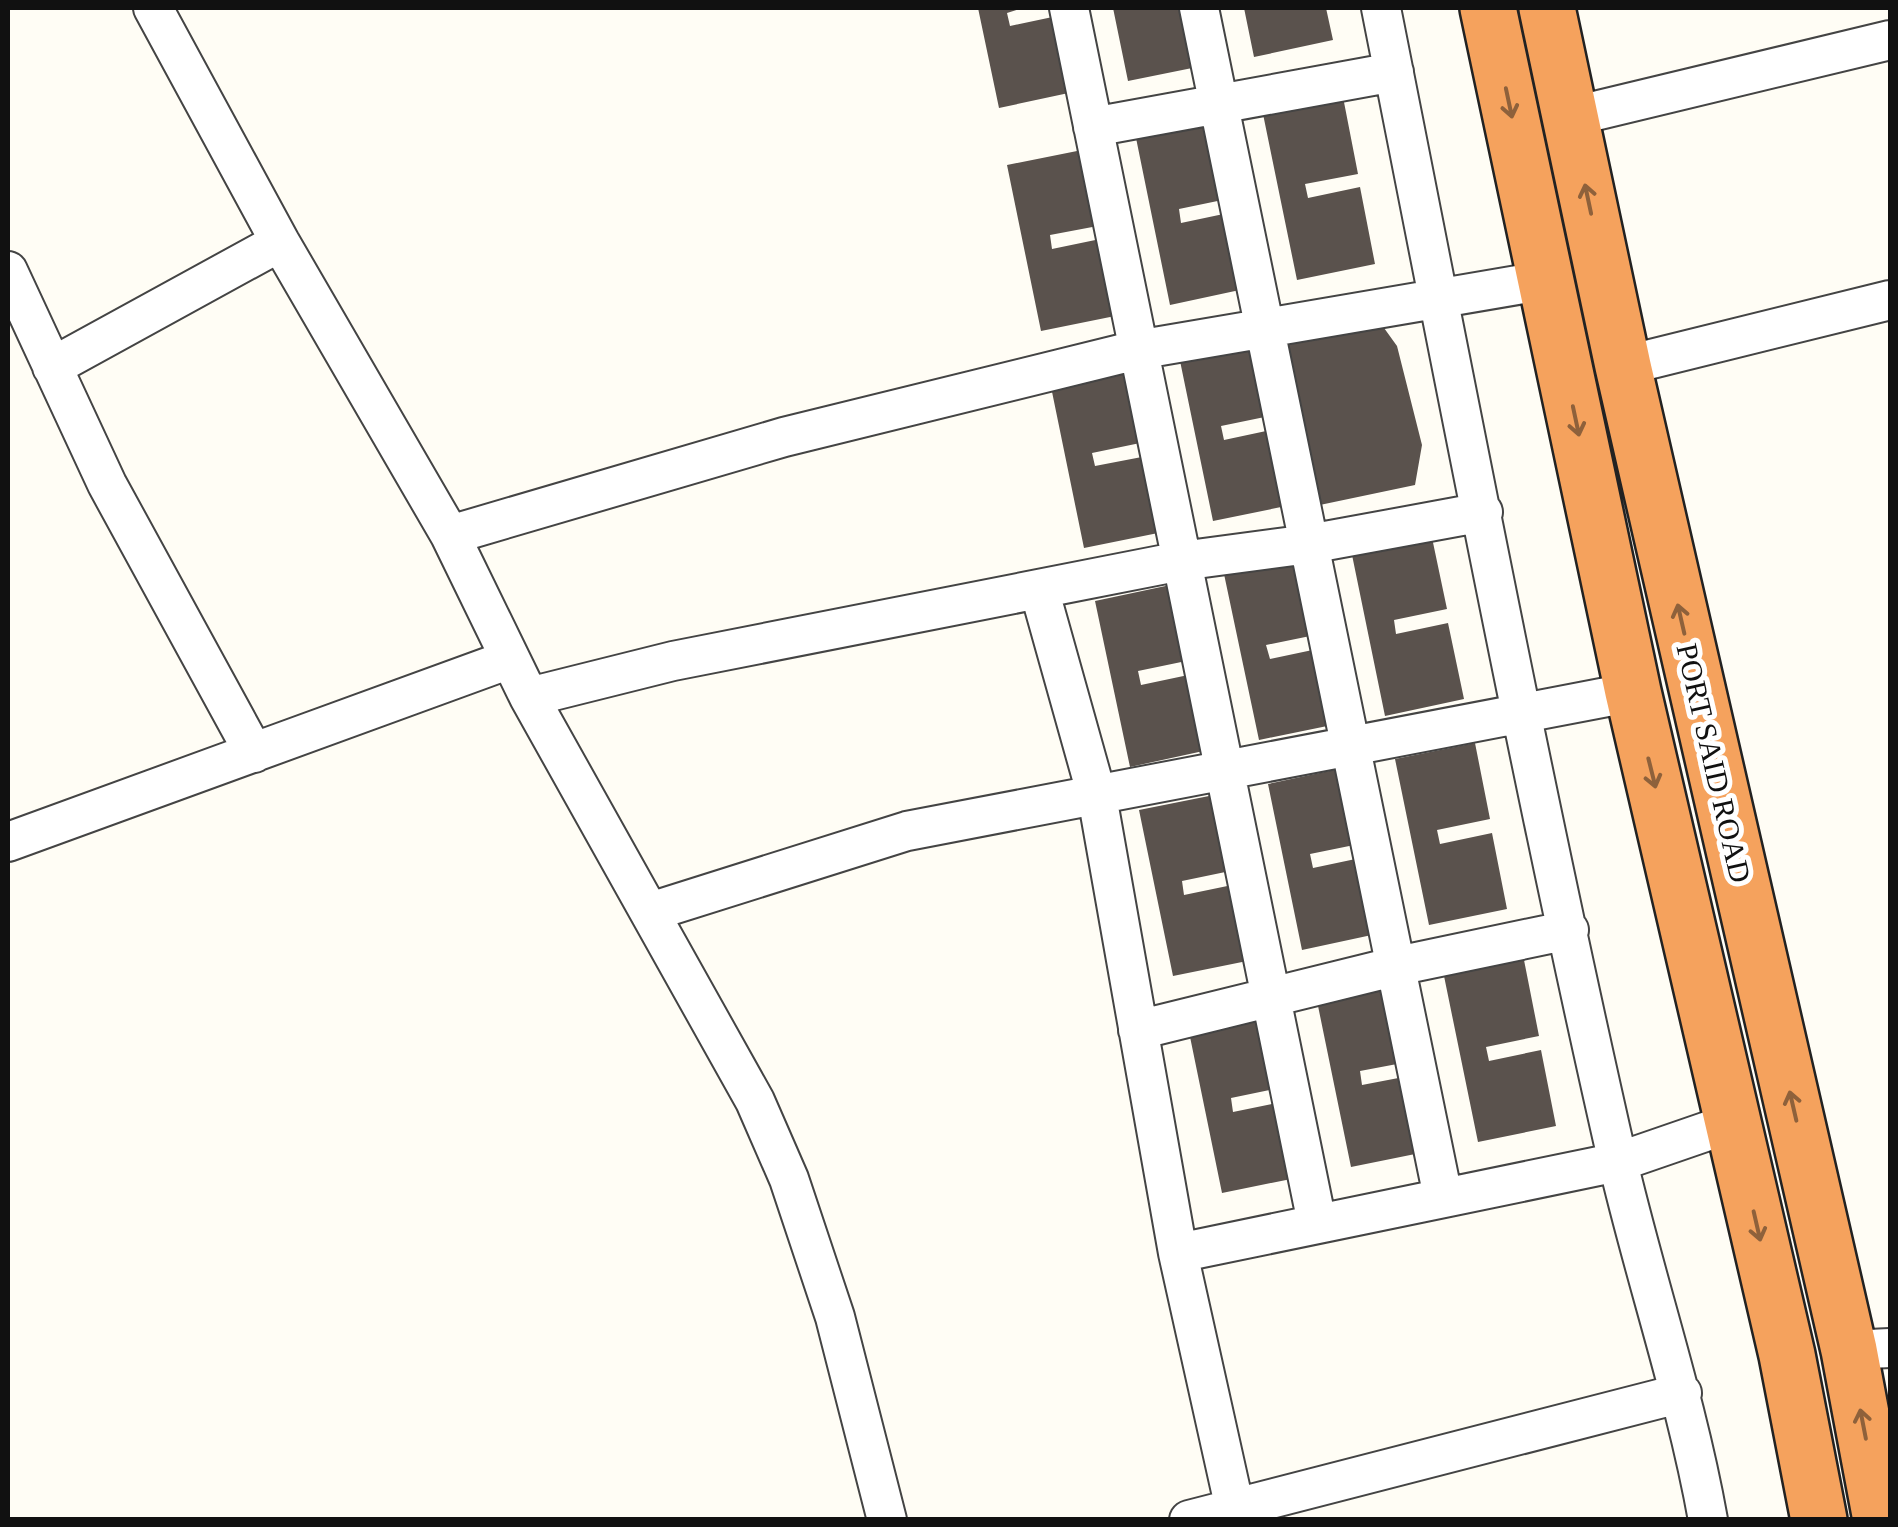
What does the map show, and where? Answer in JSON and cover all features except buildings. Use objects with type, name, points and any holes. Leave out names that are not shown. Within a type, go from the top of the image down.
[{"type":"highway","name":"PORT SAID ROAD","points":[[1488,8],[1633,692],[1787,1355],[1819,1520]]},
{"type":"highway","name":"PORT SAID ROAD","points":[[1547,8],[1623,366],[1870,1349],[1881,1520]]},
{"type":"highway","points":[[1547,280],[1602,270]]},
{"type":"street","points":[[153,8],[280,242],[450,535],[529,696],[755,1101],[790,1179],[835,1317],[887,1520]]},
{"type":"street","points":[[1069,8],[1317,1224]]},
{"type":"street","points":[[1199,8],[1443,1198]]},
{"type":"street","points":[[1382,8],[1436,297],[1618,1162],[1682,1393],[1708,1520]]},
{"type":"street","points":[[1570,117],[1890,40]]},
{"type":"street","points":[[1092,127],[1394,72]]},
{"type":"street","points":[[52,367],[280,242]]},
{"type":"street","points":[[8,272],[15,310],[52,367],[107,484],[254,753]]},
{"type":"street","points":[[450,535],[784,437],[1136,350],[1547,280]]},
{"type":"street","points":[[1623,366],[1890,300]]},
{"type":"street","points":[[529,696],[673,661],[1181,561],[1309,544],[1483,512]]},
{"type":"street","points":[[1039,589],[1097,796],[1178,1252],[1235,1509]]},
{"type":"street","points":[[8,842],[510,659]]},
{"type":"street","points":[[650,912],[907,831],[1633,692]]},
{"type":"street","points":[[1138,1030],[1397,966],[1568,930]]},
{"type":"street","points":[[1178,1252],[1618,1162],[1734,1122]]},
{"type":"street","points":[[1189,1520],[1682,1393]]}]
